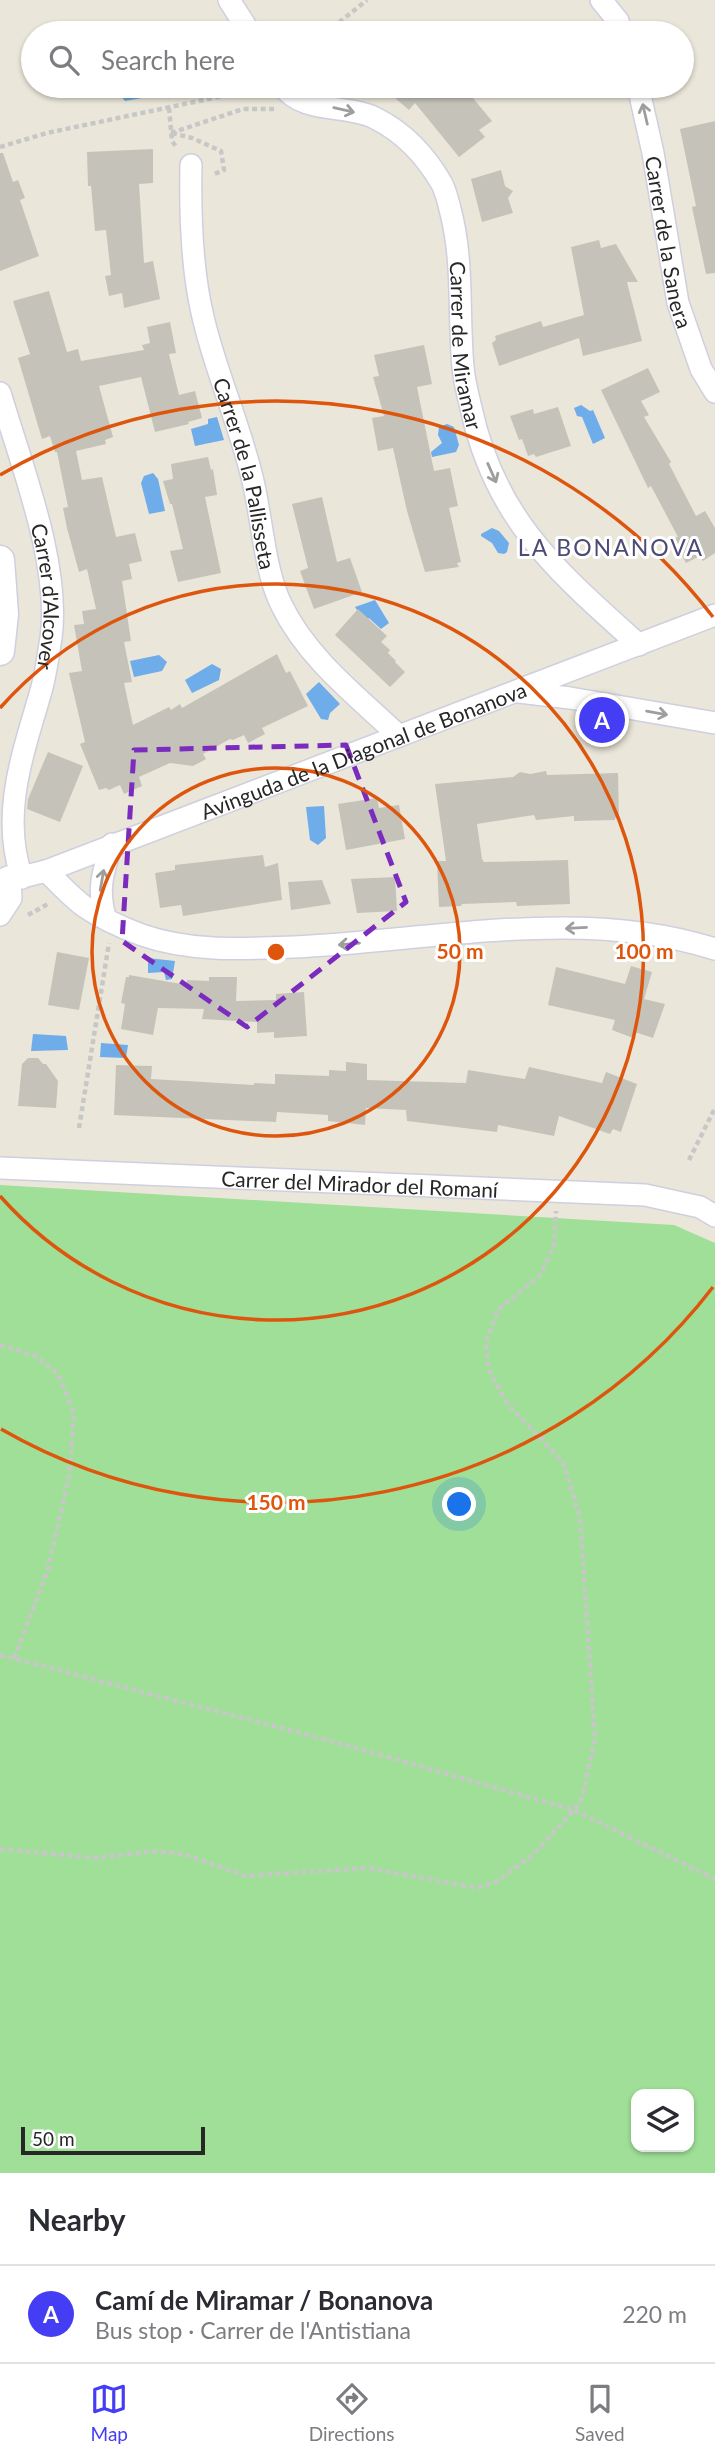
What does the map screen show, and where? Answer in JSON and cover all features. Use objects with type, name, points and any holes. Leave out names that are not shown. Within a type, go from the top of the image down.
[{"type":"street","points":[[229,0],[242,21]]},
{"type":"street","points":[[601,0],[618,21]]},
{"type":"street","name":"Carrer de Miramar","points":[[296,98],[308,104],[341,108],[374,117],[418,148],[431,166],[444,188],[456,232],[463,369],[475,427],[488,466],[506,504],[555,567],[639,645]]},
{"type":"street","name":"Carrer de la Sanera","points":[[641,98],[653,153],[678,303],[701,369],[715,392]]},
{"type":"street","name":"Carrer de la Pallisseta","points":[[191,165],[192,250],[200,306],[246,448],[259,503],[268,560],[280,604],[296,632],[317,658],[399,736]]},
{"type":"street","name":"Carrer d'Alcover","points":[[0,393],[44,542],[51,587],[51,635],[41,690],[3,797],[3,836],[12,864],[8,880]]},
{"type":"street","points":[[0,560],[4,614],[0,651]]},
{"type":"street","name":"Avinguda de la Diagonal de Bonanova","points":[[8,880],[46,871],[715,615]]},
{"type":"street","points":[[517,691],[715,723]]},
{"type":"street","points":[[107,926],[100,899],[100,884],[112,844]]},
{"type":"street","points":[[46,871],[107,926],[186,946],[248,949],[316,946],[503,931],[595,927],[691,941],[715,949]]},
{"type":"street","points":[[0,915],[11,898],[8,880]]},
{"type":"street","name":"Carrer del Mirador del Romaní","points":[[0,1167],[645,1195],[700,1207],[715,1216]]},
{"type":"path","points":[[341,21],[367,0]]},
{"type":"path","points":[[0,147],[47,133],[214,98]]},
{"type":"path","points":[[169,108],[171,133],[243,109],[287,109]]},
{"type":"path","points":[[79,1128],[107,926]]},
{"type":"path","points":[[689,1160],[715,1108]]},
{"type":"path","points":[[1,1848],[96,1858],[153,1851],[184,1854],[246,1876],[368,1868],[477,1888],[496,1882],[534,1854],[575,1810],[582,1798],[595,1739],[580,1517],[563,1462],[506,1402],[488,1368],[486,1342],[498,1310],[539,1276],[554,1247],[556,1191]]},
{"type":"path","points":[[0,1345],[36,1356],[58,1374],[74,1413],[69,1476],[48,1569],[14,1658]]},
{"type":"path","points":[[0,1655],[335,1742],[575,1810],[715,1879]]},
{"type":"highlighted area","points":[[346,745],[406,902],[247,1027],[122,941],[134,750]]},
{"type":"green space","points":[[0,1185],[674,1225],[715,1243],[715,2173],[0,2173]]},
{"type":"water","points":[[581,405],[593,410],[605,438],[593,444],[582,417],[577,416],[574,408]]},
{"type":"water","points":[[217,417],[224,440],[195,446],[191,429],[208,424],[208,419]]},
{"type":"water","points":[[447,424],[454,427],[459,445],[456,452],[432,457],[431,452],[442,443],[438,435],[439,427]]},
{"type":"water","points":[[153,473],[158,479],[165,511],[149,514],[141,483],[144,476]]},
{"type":"water","points":[[492,528],[499,531],[509,543],[504,554],[498,553],[492,543],[481,536]]},
{"type":"water","points":[[375,600],[389,623],[381,629],[369,618],[365,622],[355,607]]},
{"type":"water","points":[[159,655],[167,662],[162,671],[134,677],[130,661]]},
{"type":"water","points":[[212,664],[221,669],[219,680],[192,693],[185,680]]},
{"type":"water","points":[[319,682],[340,704],[330,713],[328,720],[321,719],[306,694]]},
{"type":"water","points":[[324,806],[326,838],[318,845],[310,840],[306,807]]},
{"type":"water","points":[[148,958],[175,961],[172,979],[166,980],[164,972],[148,973]]},
{"type":"water","points":[[33,1034],[66,1036],[68,1050],[31,1051]]},
{"type":"water","points":[[101,1043],[128,1045],[126,1058],[100,1057]]},
{"type":"building","points":[[395,98],[473,98],[492,121],[479,130],[485,137],[459,157],[415,103],[409,110]]},
{"type":"building","points":[[715,121],[715,273],[706,274],[692,207],[696,206],[680,129]]},
{"type":"building","points":[[153,149],[153,183],[139,184],[144,263],[153,261],[160,299],[124,308],[122,293],[109,296],[105,276],[111,275],[106,230],[95,231],[91,186],[88,186],[87,152]]},
{"type":"building","points":[[0,153],[3,153],[13,182],[18,180],[25,198],[20,200],[39,256],[0,271]]},
{"type":"building","points":[[501,170],[505,186],[513,191],[508,198],[513,213],[482,222],[471,179]]},
{"type":"building","points":[[599,240],[601,248],[616,244],[638,282],[627,282],[642,341],[583,356],[579,338],[499,366],[492,343],[496,340],[495,336],[541,321],[543,327],[584,315],[571,247]]},
{"type":"building","points":[[49,291],[67,352],[78,349],[81,361],[144,350],[142,345],[150,343],[147,327],[170,322],[176,353],[169,354],[179,395],[195,391],[202,418],[155,432],[141,377],[99,386],[113,437],[105,440],[106,444],[76,451],[82,480],[102,477],[116,537],[135,533],[142,561],[129,564],[132,579],[122,581],[131,641],[124,642],[132,682],[124,683],[133,725],[169,707],[171,710],[180,704],[182,708],[277,654],[286,673],[290,671],[308,706],[262,728],[265,734],[248,743],[244,735],[230,739],[203,754],[206,759],[193,766],[170,763],[139,777],[142,786],[124,794],[120,785],[109,790],[99,790],[80,744],[85,742],[69,673],[82,671],[74,625],[84,624],[82,611],[96,609],[87,569],[79,572],[67,528],[63,508],[68,507],[57,452],[50,436],[42,439],[18,358],[30,354],[13,301]]},
{"type":"building","points":[[424,345],[432,384],[417,387],[434,471],[450,468],[458,506],[449,508],[461,562],[457,563],[459,567],[425,572],[407,511],[393,448],[378,451],[372,418],[384,416],[373,377],[379,376],[374,355]]},
{"type":"building","points":[[648,368],[660,392],[641,401],[649,415],[644,417],[671,462],[669,464],[696,516],[705,511],[715,528],[715,553],[703,561],[700,556],[686,563],[673,538],[678,537],[651,486],[648,488],[601,390]]},
{"type":"building","points":[[558,407],[571,446],[536,457],[534,454],[528,456],[510,416],[533,409],[534,414]]},
{"type":"building","points":[[208,457],[217,495],[205,497],[221,573],[178,582],[170,551],[183,549],[172,504],[163,481],[173,479],[171,464]]},
{"type":"building","points":[[322,497],[337,562],[350,558],[362,592],[314,609],[300,571],[308,568],[292,504]]},
{"type":"building","points":[[358,609],[387,636],[381,642],[405,672],[390,687],[335,635]]},
{"type":"building","points":[[48,752],[83,766],[60,822],[27,809],[28,799]]},
{"type":"building","points":[[546,771],[547,775],[618,773],[619,818],[574,821],[574,816],[536,820],[534,815],[477,824],[482,859],[484,862],[568,860],[570,904],[517,906],[516,902],[439,907],[437,861],[446,861],[435,784],[513,777],[520,772],[530,774]]},
{"type":"building","points":[[377,798],[379,808],[399,805],[405,839],[346,850],[338,804]]},
{"type":"building","points":[[263,855],[265,867],[278,863],[282,900],[183,916],[181,905],[160,908],[155,873],[175,870],[175,865]]},
{"type":"building","points":[[395,877],[397,911],[357,913],[351,879]]},
{"type":"building","points":[[322,880],[331,904],[291,910],[288,882]]},
{"type":"building","points":[[57,952],[89,958],[79,1010],[48,1005]]},
{"type":"building","points":[[631,966],[652,972],[644,999],[665,1004],[653,1038],[635,1032],[633,1038],[612,1030],[615,1020],[548,1005],[556,967],[625,984]]},
{"type":"building","points":[[129,975],[187,985],[187,980],[209,981],[209,977],[237,977],[236,1001],[276,1000],[276,994],[304,992],[307,1036],[274,1038],[274,1032],[257,1033],[257,1022],[202,1019],[204,1009],[158,1008],[153,1035],[121,1029],[125,1004],[121,1003],[126,977]]},
{"type":"building","points":[[28,1058],[38,1058],[46,1064],[58,1081],[56,1108],[18,1106],[22,1064]]},
{"type":"building","points":[[346,1062],[367,1064],[367,1080],[466,1083],[468,1070],[525,1079],[529,1067],[602,1083],[606,1072],[637,1084],[621,1132],[613,1129],[610,1134],[559,1116],[554,1136],[498,1125],[497,1132],[407,1121],[406,1110],[366,1108],[365,1125],[328,1121],[328,1115],[277,1112],[276,1122],[114,1115],[116,1065],[152,1066],[151,1079],[254,1085],[275,1084],[275,1074],[329,1076],[329,1070],[346,1071]]},
{"type":"place","name":"Camí de Miramar / Bonanova","points":[[602,720]]},
{"type":"district","name":"LA BONANOVA","points":[[611,547]]}]
